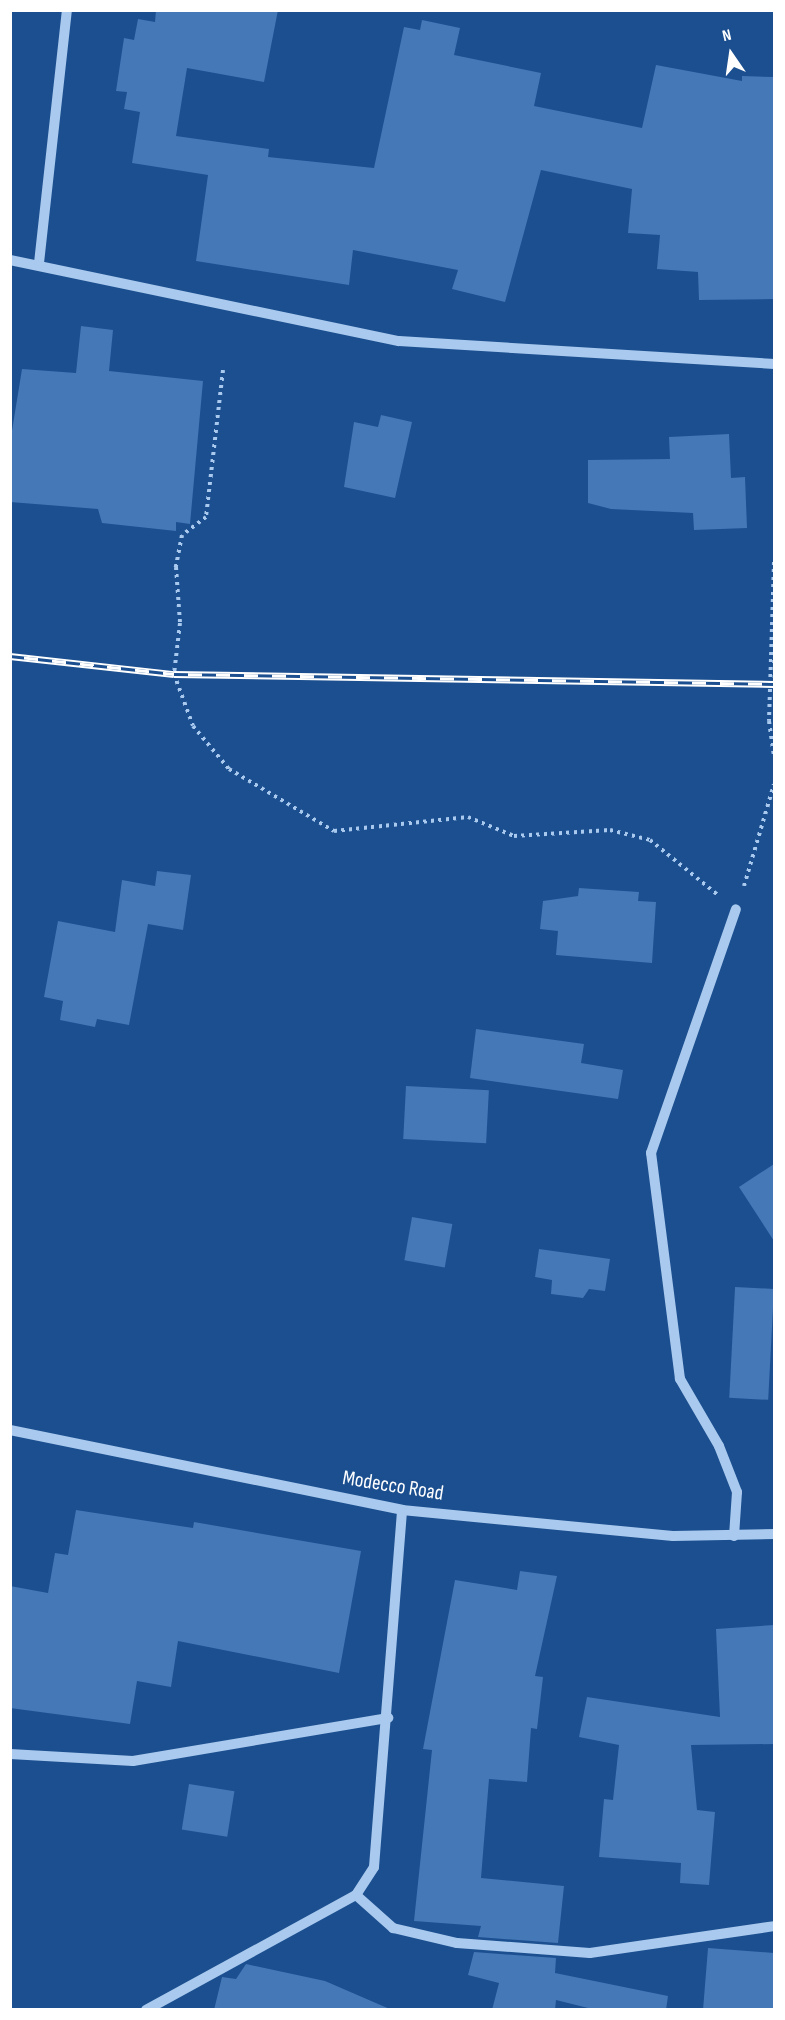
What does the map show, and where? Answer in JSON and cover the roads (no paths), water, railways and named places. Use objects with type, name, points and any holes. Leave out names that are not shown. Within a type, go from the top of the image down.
[{"type":"street","points":[[39,263],[67,10]]},
{"type":"street","points":[[10,260],[39,263],[399,340],[774,364]]},
{"type":"street","points":[[734,1536],[737,1492],[719,1446],[680,1379],[651,1153],[736,909]]},
{"type":"street","name":"Modecco Road","points":[[10,1430],[402,1510],[673,1536],[774,1534]]},
{"type":"street","points":[[146,2010],[356,1895],[374,1867],[388,1718],[402,1510]]},
{"type":"street","points":[[10,1754],[133,1761],[388,1718]]},
{"type":"street","points":[[356,1895],[393,1928],[457,1943],[579,1953],[774,1926]]},
{"type":"railway","points":[[10,656],[174,674],[774,684]]}]
